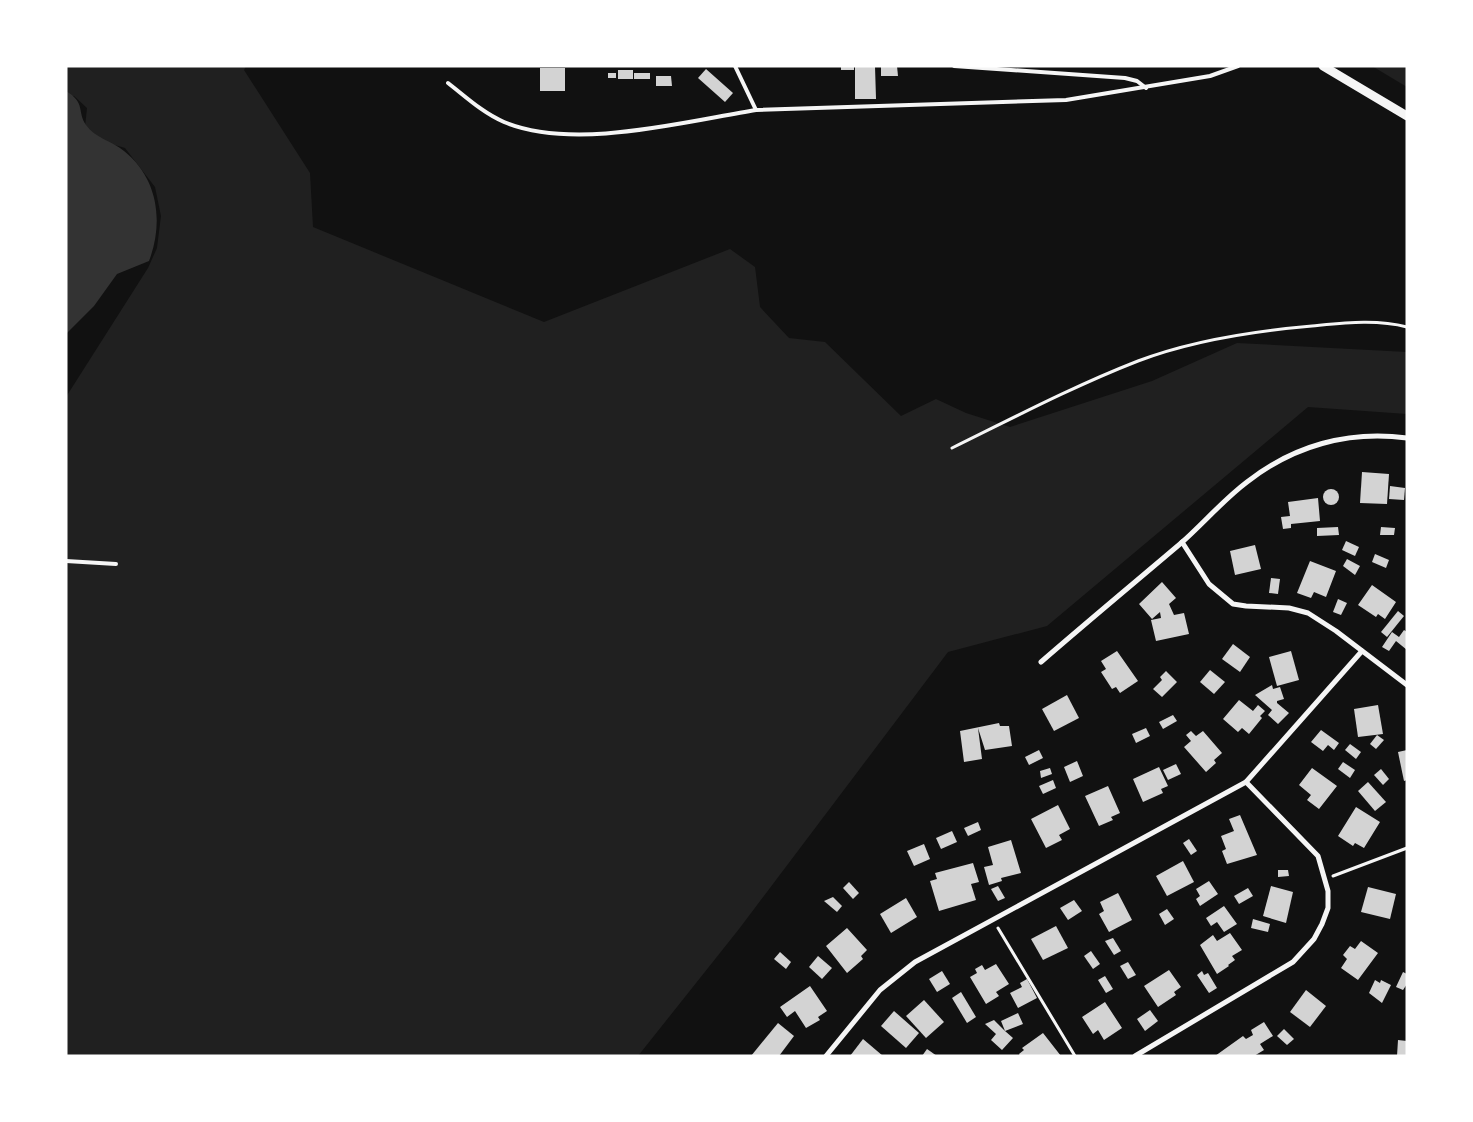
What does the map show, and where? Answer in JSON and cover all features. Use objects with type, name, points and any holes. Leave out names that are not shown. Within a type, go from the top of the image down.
[{"type":"street","points":[[1322,66],[1407,116]]},
{"type":"street","points":[[1041,662],[1182,542],[1246,482],[1280,460],[1316,444],[1357,436],[1407,438]]},
{"type":"street","points":[[1182,542],[1210,584],[1233,604],[1289,608],[1308,613],[1407,685]]},
{"type":"street","points":[[826,1056],[894,977],[915,962],[1246,782],[1362,652]]},
{"type":"street","points":[[1135,1056],[1293,962],[1314,939],[1322,924],[1328,908],[1326,879],[1318,856],[1246,782]]},
{"type":"lane","points":[[735,66],[756,110]]},
{"type":"lane","points":[[954,66],[1125,78],[1138,82],[1146,88]]},
{"type":"lane","points":[[448,83],[486,112],[504,122],[542,134],[578,136],[659,126],[756,110],[881,105],[1010,104],[1066,100],[1210,76],[1238,66]]},
{"type":"lane","points":[[66,561],[116,564]]},
{"type":"path","points":[[952,448],[1102,377],[1138,361],[1171,350],[1268,330],[1354,322],[1377,322],[1407,327]]},
{"type":"path","points":[[1326,879],[1407,848]]},
{"type":"path","points":[[993,920],[1075,1056]]},
{"type":"shaded area","points":[[66,66],[246,66],[244,70],[310,173],[313,227],[544,322],[730,249],[755,267],[760,307],[789,338],[825,342],[901,416],[936,399],[966,413],[1010,427],[1152,381],[1237,343],[1407,352],[1407,414],[1308,407],[1047,626],[948,652],[739,929],[638,1056],[66,1056],[66,397],[148,268],[157,248],[161,216],[155,187],[125,148],[98,140],[85,127],[87,108],[74,96],[66,95]]},
{"type":"shaded area","points":[[1372,66],[1407,66],[1407,87]]},
{"type":"shaded area","points":[[66,91],[79,104],[86,125],[99,136],[124,151],[144,174],[151,187],[157,216],[154,246],[149,261],[117,274],[94,306],[66,334]]},
{"type":"building","points":[[841,66],[854,66],[854,70],[841,70]]},
{"type":"building","points":[[855,66],[875,66],[876,99],[855,99]]},
{"type":"building","points":[[881,66],[897,66],[898,76],[881,76]]},
{"type":"building","points":[[540,68],[565,68],[565,91],[540,91]]},
{"type":"building","points":[[706,69],[733,93],[725,102],[698,78]]},
{"type":"building","points":[[618,70],[633,70],[633,79],[618,79]]},
{"type":"building","points":[[608,73],[616,73],[616,78],[608,78]]},
{"type":"building","points":[[634,73],[650,73],[650,79],[634,79]]},
{"type":"building","points":[[656,76],[671,76],[672,86],[656,86]]},
{"type":"building","points":[[1362,472],[1389,474],[1387,504],[1360,503]]},
{"type":"building","points":[[1390,486],[1405,488],[1404,500],[1389,499]]},
{"type":"building","points":[[1331,489],[1337,491],[1339,497],[1337,503],[1331,505],[1325,503],[1323,497],[1325,491]]},
{"type":"building","points":[[1318,498],[1320,521],[1291,524],[1291,528],[1283,529],[1281,517],[1290,516],[1288,502]]},
{"type":"building","points":[[1338,527],[1339,535],[1317,536],[1317,528]]},
{"type":"building","points":[[1381,527],[1395,528],[1394,535],[1380,535]]},
{"type":"building","points":[[1346,541],[1359,547],[1355,556],[1342,550]]},
{"type":"building","points":[[1255,545],[1261,569],[1235,575],[1230,551]]},
{"type":"building","points":[[1375,554],[1389,560],[1386,568],[1372,562]]},
{"type":"building","points":[[1347,559],[1360,566],[1355,575],[1343,566]]},
{"type":"building","points":[[1310,561],[1336,571],[1326,597],[1314,592],[1311,598],[1297,593]]},
{"type":"building","points":[[1271,578],[1280,579],[1278,594],[1269,593]]},
{"type":"building","points":[[1162,582],[1176,598],[1169,604],[1174,615],[1184,613],[1189,634],[1156,641],[1151,620],[1161,618],[1160,612],[1152,619],[1139,604]]},
{"type":"building","points":[[1372,585],[1396,602],[1385,619],[1378,614],[1376,617],[1358,605]]},
{"type":"building","points":[[1338,599],[1347,603],[1341,615],[1333,612]]},
{"type":"building","points":[[1398,611],[1404,616],[1387,637],[1381,632]]},
{"type":"building","points":[[1404,630],[1407,632],[1407,650],[1396,641],[1389,651],[1382,647],[1392,632],[1399,637]]},
{"type":"building","points":[[1233,644],[1250,657],[1240,672],[1222,659]]},
{"type":"building","points":[[1117,651],[1138,681],[1120,693],[1116,687],[1112,689],[1101,672],[1106,669],[1101,661]]},
{"type":"building","points":[[1291,651],[1299,680],[1277,686],[1269,657]]},
{"type":"building","points":[[1210,670],[1225,682],[1214,694],[1200,682]]},
{"type":"building","points":[[1166,671],[1177,682],[1162,697],[1153,689],[1162,680],[1160,677]]},
{"type":"building","points":[[1272,685],[1273,689],[1280,687],[1284,699],[1277,701],[1277,703],[1289,713],[1278,724],[1268,715],[1272,710],[1255,695]]},
{"type":"building","points":[[1067,695],[1079,718],[1054,731],[1042,709]]},
{"type":"building","points":[[1239,700],[1253,711],[1258,705],[1265,711],[1260,716],[1262,718],[1249,734],[1242,728],[1238,732],[1223,719]]},
{"type":"building","points":[[1378,705],[1383,734],[1358,737],[1354,709]]},
{"type":"building","points":[[1173,715],[1177,721],[1163,729],[1159,722]]},
{"type":"building","points":[[999,723],[1000,726],[1009,726],[1012,746],[985,750],[978,728],[982,759],[964,762],[960,731]]},
{"type":"building","points":[[1146,728],[1150,736],[1136,743],[1132,734]]},
{"type":"building","points":[[1321,730],[1339,743],[1334,750],[1328,745],[1323,751],[1311,742]]},
{"type":"building","points":[[1191,731],[1196,736],[1203,731],[1222,753],[1214,760],[1216,763],[1206,772],[1184,747],[1191,741],[1186,735]]},
{"type":"building","points":[[1377,735],[1384,740],[1376,749],[1370,744]]},
{"type":"building","points":[[1350,744],[1361,752],[1356,759],[1345,750]]},
{"type":"building","points":[[1039,750],[1043,758],[1029,765],[1025,757]]},
{"type":"building","points":[[1407,750],[1407,780],[1404,781],[1398,752]]},
{"type":"building","points":[[1077,761],[1083,776],[1070,782],[1064,767]]},
{"type":"building","points":[[1343,762],[1355,770],[1350,778],[1338,769]]},
{"type":"building","points":[[1176,764],[1181,774],[1168,780],[1163,770]]},
{"type":"building","points":[[1159,767],[1168,786],[1161,789],[1163,793],[1143,802],[1133,779]]},
{"type":"building","points":[[1050,768],[1052,774],[1041,778],[1040,771]]},
{"type":"building","points":[[1312,768],[1337,786],[1319,809],[1307,800],[1311,795],[1299,785]]},
{"type":"building","points":[[1381,769],[1389,779],[1383,785],[1374,775]]},
{"type":"building","points":[[1053,780],[1056,788],[1043,794],[1039,786]]},
{"type":"building","points":[[1368,782],[1386,802],[1375,811],[1358,791]]},
{"type":"building","points":[[1108,786],[1120,813],[1111,817],[1113,820],[1099,826],[1085,796]]},
{"type":"building","points":[[1058,805],[1070,829],[1059,835],[1062,840],[1046,848],[1031,819]]},
{"type":"building","points":[[1356,807],[1380,822],[1364,848],[1355,843],[1353,846],[1338,836]]},
{"type":"building","points":[[1240,815],[1257,855],[1227,864],[1222,851],[1226,849],[1221,836],[1234,831],[1229,819]]},
{"type":"building","points":[[978,822],[981,830],[968,836],[964,828]]},
{"type":"building","points":[[952,831],[957,842],[941,849],[936,838]]},
{"type":"building","points":[[1189,839],[1197,851],[1191,855],[1183,843]]},
{"type":"building","points":[[1011,840],[1021,873],[1001,878],[1002,881],[989,885],[984,867],[993,865],[988,847]]},
{"type":"building","points":[[924,844],[930,859],[914,866],[907,851]]},
{"type":"building","points":[[1183,861],[1194,882],[1167,896],[1156,876]]},
{"type":"building","points":[[973,863],[979,882],[971,884],[976,900],[939,911],[930,881],[937,879],[935,873]]},
{"type":"building","points":[[1278,870],[1288,870],[1289,876],[1278,877]]},
{"type":"building","points":[[1209,881],[1218,894],[1200,906],[1196,899],[1200,896],[1196,889]]},
{"type":"building","points":[[849,882],[859,893],[853,899],[843,888]]},
{"type":"building","points":[[998,886],[1005,898],[998,901],[991,889]]},
{"type":"building","points":[[1271,886],[1293,892],[1286,923],[1263,916]]},
{"type":"building","points":[[1368,887],[1396,894],[1390,919],[1361,912]]},
{"type":"building","points":[[1248,888],[1253,896],[1239,904],[1234,896]]},
{"type":"building","points":[[1118,893],[1132,920],[1109,932],[1099,914],[1104,911],[1100,902]]},
{"type":"building","points":[[833,897],[842,906],[837,912],[824,901]]},
{"type":"building","points":[[906,898],[917,917],[891,933],[880,914]]},
{"type":"building","points":[[1074,900],[1082,911],[1068,920],[1060,908]]},
{"type":"building","points":[[1224,906],[1237,924],[1224,932],[1217,922],[1211,926],[1206,918]]},
{"type":"building","points":[[1167,909],[1174,919],[1165,925],[1159,914]]},
{"type":"building","points":[[1253,919],[1270,924],[1268,932],[1251,928]]},
{"type":"building","points":[[1056,926],[1068,948],[1043,960],[1031,939]]},
{"type":"building","points":[[847,928],[867,950],[861,956],[863,959],[847,973],[826,946]]},
{"type":"building","points":[[1230,933],[1242,950],[1232,956],[1235,960],[1217,974],[1200,945],[1213,935],[1217,941]]},
{"type":"building","points":[[1113,938],[1121,951],[1114,955],[1105,941]]},
{"type":"building","points":[[1361,941],[1378,953],[1358,980],[1341,968],[1347,959],[1343,955],[1350,946],[1355,949]]},
{"type":"building","points":[[1091,951],[1100,964],[1093,969],[1084,956]]},
{"type":"building","points":[[780,952],[791,962],[786,969],[774,959]]},
{"type":"building","points":[[818,956],[832,968],[822,979],[809,967]]},
{"type":"building","points":[[1128,962],[1136,975],[1128,979],[1120,966]]},
{"type":"building","points":[[996,964],[1009,984],[996,992],[999,996],[986,1004],[970,977],[977,973],[975,969],[982,965],[985,970]]},
{"type":"building","points":[[1169,970],[1181,987],[1174,992],[1176,995],[1158,1007],[1144,986]]},
{"type":"building","points":[[942,971],[950,984],[937,992],[929,979]]},
{"type":"building","points":[[1202,971],[1204,975],[1208,973],[1217,988],[1209,993],[1197,975]]},
{"type":"building","points":[[1403,972],[1407,974],[1407,984],[1403,990],[1396,987]]},
{"type":"building","points":[[1105,976],[1113,989],[1106,993],[1098,980]]},
{"type":"building","points":[[1027,979],[1037,998],[1018,1008],[1010,993],[1022,987],[1020,983]]},
{"type":"building","points":[[1375,980],[1380,983],[1381,980],[1391,985],[1382,1003],[1369,993]]},
{"type":"building","points":[[810,986],[827,1011],[818,1017],[820,1020],[806,1028],[795,1011],[787,1017],[780,1007]]},
{"type":"building","points":[[1306,990],[1326,1006],[1310,1027],[1290,1012]]},
{"type":"building","points":[[961,992],[976,1017],[967,1023],[952,998]]},
{"type":"building","points":[[924,1000],[944,1022],[926,1038],[906,1016]]},
{"type":"building","points":[[1105,1002],[1122,1028],[1104,1040],[1098,1030],[1093,1034],[1082,1017]]},
{"type":"building","points":[[1150,1010],[1158,1021],[1145,1031],[1137,1019]]},
{"type":"building","points":[[894,1011],[919,1033],[906,1048],[881,1026]]},
{"type":"building","points":[[1018,1013],[1023,1024],[1005,1031],[1001,1021]]},
{"type":"building","points":[[994,1020],[1013,1038],[1002,1050],[991,1040],[996,1034],[985,1024]]},
{"type":"building","points":[[1264,1022],[1273,1036],[1260,1044],[1264,1050],[1254,1056],[1215,1056],[1243,1036],[1246,1039],[1253,1035],[1251,1030]]},
{"type":"building","points":[[778,1023],[794,1036],[779,1056],[751,1056]]},
{"type":"building","points":[[1284,1029],[1294,1039],[1287,1045],[1277,1036]]},
{"type":"building","points":[[1043,1033],[1061,1056],[1020,1056],[1019,1054],[1024,1050],[1022,1048]]},
{"type":"building","points":[[863,1039],[883,1056],[850,1056]]},
{"type":"building","points":[[1398,1040],[1407,1041],[1407,1056],[1397,1056]]},
{"type":"building","points":[[927,1049],[937,1056],[922,1056]]}]
